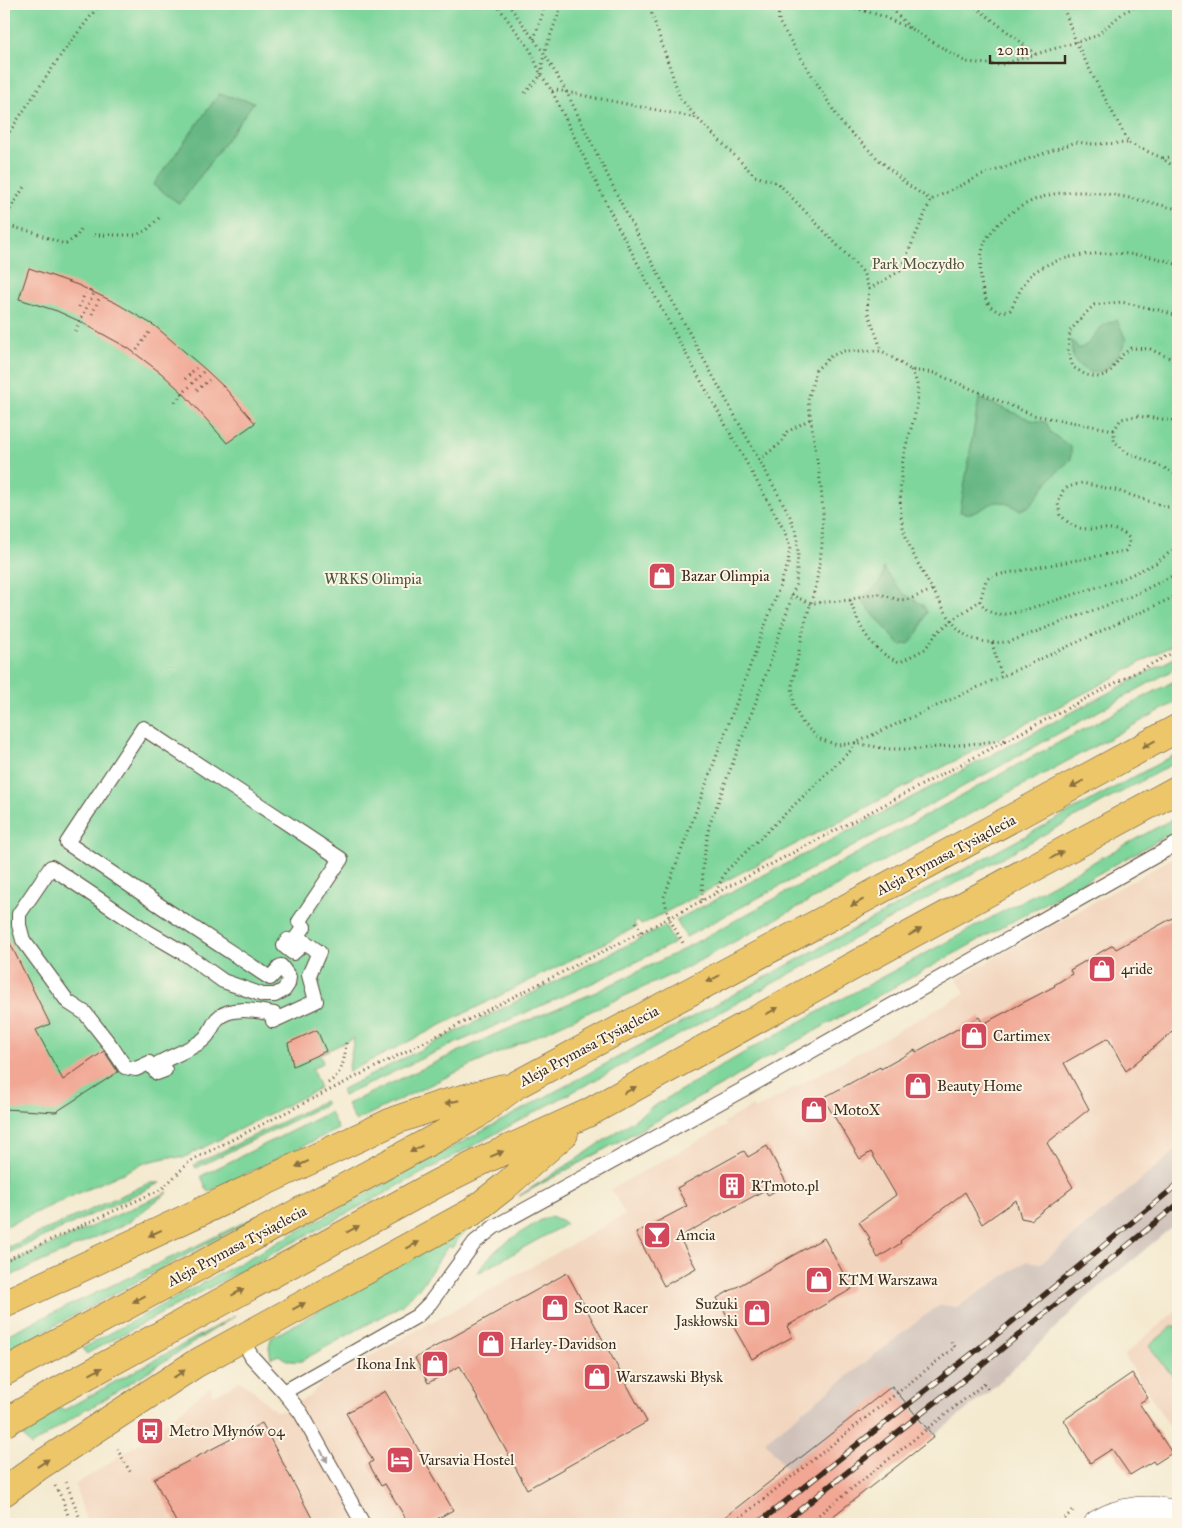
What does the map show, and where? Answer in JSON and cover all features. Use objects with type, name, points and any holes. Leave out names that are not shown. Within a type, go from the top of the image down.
[{"type":"main road","name":"Aleja Prymasa Tysiąclecia","points":[[4,1372],[454,1128],[476,1115],[516,1085],[1178,728]]},
{"type":"main road","points":[[4,1423],[310,1252],[478,1163],[588,1113],[1178,789]]},
{"type":"main road","points":[[4,1304],[396,1120],[440,1105],[516,1085]]},
{"type":"main road","points":[[4,1492],[39,1466],[130,1405],[195,1364],[472,1212],[504,1187],[588,1113]]},
{"type":"street","points":[[1098,1524],[1116,1516],[1146,1510],[1178,1516]]},
{"type":"lane","points":[[143,728],[341,859],[299,922],[304,927],[293,942],[288,940],[284,946],[293,953],[305,942],[319,952],[308,975],[316,1002],[274,1021],[277,1017],[274,1014],[260,1011],[226,1012],[216,1020],[211,1032],[203,1040],[159,1063],[165,1070],[157,1073],[149,1063],[136,1069],[125,1067],[85,1012],[68,1002],[24,940],[19,924],[19,914],[51,867],[148,932],[184,953],[223,981],[263,995],[275,995],[284,990],[288,984],[288,976],[281,966],[270,978],[67,843],[143,728]]},
{"type":"lane","points":[[284,1392],[417,1316],[430,1304],[475,1242],[494,1227],[762,1079],[1178,843]]},
{"type":"lane","points":[[241,1338],[252,1357],[301,1414],[363,1524]]},
{"type":"path","points":[[4,140],[62,52],[100,4]]},
{"type":"path","points":[[496,4],[531,51],[541,75],[552,91],[615,221],[785,532],[790,547],[788,564],[664,897],[669,918],[683,944]]},
{"type":"path","points":[[508,4],[544,53],[568,93],[628,217],[789,514],[797,535],[796,584],[767,672],[709,826],[703,863],[702,900]]},
{"type":"path","points":[[534,40],[546,4]]},
{"type":"path","points":[[524,93],[541,75],[544,53],[562,4]]},
{"type":"path","points":[[656,4],[652,14],[680,98],[697,118],[755,176],[778,183],[863,272],[870,289],[867,310],[882,351]]},
{"type":"path","points":[[769,4],[778,9]]},
{"type":"path","points":[[778,4],[779,22],[842,124],[908,185],[930,200]]},
{"type":"path","points":[[841,4],[879,15],[911,30],[966,62],[1000,64],[1096,36],[1124,12],[1142,4]]},
{"type":"path","points":[[890,4],[911,30]]},
{"type":"path","points":[[972,4],[1037,54]]},
{"type":"path","points":[[1062,4],[1076,42],[1094,80],[1129,143]]},
{"type":"path","points":[[552,91],[556,90],[697,118]]},
{"type":"path","points":[[870,289],[900,271],[930,200],[980,176],[1076,142],[1093,144],[1129,143],[1162,158],[1178,170]]},
{"type":"path","points":[[1162,158],[1178,156]]},
{"type":"path","points":[[24,187],[7,214],[4,224],[66,244],[77,236],[82,227]]},
{"type":"path","points":[[1178,209],[1138,200],[1081,192],[1052,194],[1019,207],[1001,220],[986,240],[981,254],[980,278],[983,294],[988,303],[995,310],[1004,312],[1010,310],[1024,282],[1032,274],[1053,261],[1086,255],[1138,255],[1156,257],[1178,265]]},
{"type":"path","points":[[94,235],[136,235],[147,230],[161,216]]},
{"type":"path","points":[[79,307],[85,293]]},
{"type":"path","points":[[75,331],[94,293]]},
{"type":"path","points":[[92,314],[99,299]]},
{"type":"path","points":[[1178,316],[1120,302],[1094,306],[1070,331],[1068,351],[1073,367],[1086,375],[1099,377],[1109,373],[1122,355],[1131,348],[1150,349],[1178,362]]},
{"type":"path","points":[[137,350],[150,332]]},
{"type":"path","points":[[1011,739],[919,749],[888,749],[855,743],[838,745],[820,739],[803,724],[794,707],[792,686],[810,603],[816,585],[822,546],[823,512],[812,418],[808,400],[816,370],[831,356],[844,351],[882,351],[911,370],[934,373],[1033,416],[1114,430]]},
{"type":"path","points":[[186,379],[196,368]]},
{"type":"path","points":[[911,370],[917,384],[917,404],[904,458],[900,502],[904,533],[932,590],[951,622],[960,632],[972,638],[992,643],[1009,642],[1134,595],[1178,573]]},
{"type":"path","points":[[175,402],[204,372]]},
{"type":"path","points":[[198,390],[209,380]]},
{"type":"path","points":[[1178,421],[1137,416],[1121,419],[1114,430],[1114,441],[1126,452],[1169,470],[1178,476]]},
{"type":"path","points":[[759,460],[781,442],[788,432],[812,418]]},
{"type":"path","points":[[850,600],[872,645],[887,658],[900,662],[925,649],[937,633],[980,600],[986,580],[991,576],[1125,551],[1129,545],[1129,538],[1121,531],[1077,528],[1060,515],[1058,503],[1063,491],[1068,486],[1082,484],[1115,490],[1167,507],[1178,505]]},
{"type":"path","points":[[980,600],[985,609],[994,614],[1001,615],[1018,612],[1120,580],[1156,563],[1178,546]]},
{"type":"path","points":[[792,595],[810,603],[850,600],[865,595],[880,594],[899,600],[910,599],[932,590]]},
{"type":"path","points":[[716,893],[725,872],[855,743],[1002,677],[1178,594]]},
{"type":"path","points":[[992,643],[1002,677]]},
{"type":"path","points":[[4,1261],[162,1189],[190,1161],[669,918],[1178,650]]},
{"type":"path","points":[[636,922],[641,932]]},
{"type":"path","points":[[328,1083],[340,1073],[345,1056],[346,1041]]},
{"type":"path","points":[[732,1524],[955,1347],[949,1340]]},
{"type":"path","points":[[807,1524],[984,1384],[990,1391]]},
{"type":"path","points":[[117,1449],[132,1475]]},
{"type":"path","points":[[52,1482],[62,1498],[72,1524]]},
{"type":"path","points":[[66,1482],[82,1524]]},
{"type":"shaded area","points":[[1178,855],[1178,1149],[1041,1263],[1027,1261],[957,1307],[942,1305],[933,1309],[765,1441],[786,1469],[715,1524],[87,1524],[75,1485],[161,1429],[160,1427],[211,1386],[212,1394],[217,1394],[240,1381],[253,1390],[275,1411],[283,1411],[311,1395],[320,1384],[625,1215],[611,1189],[726,1126],[724,1122],[753,1106],[755,1110],[965,993],[957,979]]},
{"type":"shaded area","points":[[1178,1149],[1178,1222],[1083,1301],[990,1391],[823,1524],[715,1524],[786,1469],[765,1441],[933,1309],[942,1305],[957,1307],[1027,1261],[1041,1263]]},
{"type":"shaded area","points":[[1178,1309],[1178,1440],[1124,1355]]},
{"type":"green space","name":"WRKS Olimpia","points":[[4,4],[1178,4],[1178,642],[1096,687],[641,925],[638,921],[634,923],[636,927],[348,1072],[354,1038],[320,1054],[323,1063],[312,1069],[320,1088],[183,1158],[170,1157],[147,1162],[4,1227]]},
{"type":"green space","points":[[219,94],[254,102],[180,204],[153,185]]},
{"type":"green space","points":[[1117,320],[1126,340],[1114,362],[1102,371],[1093,372],[1085,370],[1073,356],[1072,340],[1079,349],[1089,342],[1099,329],[1109,322]]},
{"type":"green space","points":[[979,398],[1031,420],[1046,422],[1051,433],[1071,447],[1071,459],[1049,480],[1030,506],[1020,510],[1006,503],[995,502],[973,513],[960,512]]},
{"type":"green space","points":[[883,568],[903,593],[923,605],[927,612],[919,631],[909,644],[900,645],[860,599],[873,589],[882,578]]},
{"type":"green space","points":[[1178,656],[1178,667],[686,937],[676,920],[803,855]]},
{"type":"green space","points":[[1178,679],[1178,701],[684,969],[461,1070],[355,1121],[347,1104],[496,1034],[596,992],[680,951],[1028,759]]},
{"type":"green space","points":[[1178,753],[1178,761],[673,1038],[86,1354],[83,1348]]},
{"type":"green space","points":[[1178,816],[1178,829],[759,1062],[731,1080],[519,1196],[654,1106],[752,1048]]},
{"type":"green space","points":[[665,926],[674,943],[599,980],[427,1056],[343,1096],[341,1090]]},
{"type":"green space","points":[[324,1101],[326,1104],[196,1168],[194,1165]]},
{"type":"green space","points":[[330,1112],[338,1129],[208,1192],[201,1176]]},
{"type":"green space","points":[[149,1183],[160,1183],[4,1255],[4,1249]]},
{"type":"green space","points":[[168,1192],[127,1223],[4,1279],[4,1266]]},
{"type":"green space","points":[[289,1200],[21,1344],[4,1355],[4,1336]]},
{"type":"green space","points":[[484,1216],[460,1237],[452,1248],[448,1246],[421,1286],[402,1305],[301,1361],[289,1361],[279,1355],[271,1358],[269,1347],[271,1338]]},
{"type":"green space","points":[[550,1217],[561,1220],[566,1224],[478,1273],[483,1264],[498,1249],[541,1220]]},
{"type":"green space","points":[[235,1316],[89,1409],[87,1408],[31,1446],[20,1432],[62,1408],[64,1410]]},
{"type":"green space","points":[[1174,1325],[1178,1330],[1178,1383],[1149,1346]]},
{"type":"building","points":[[29,268],[78,285],[116,303],[155,326],[225,388],[255,423],[227,443],[184,394],[161,373],[128,348],[57,311],[19,299]]},
{"type":"building","points":[[1178,915],[1178,1027],[1126,1071],[1108,1038],[1064,1063],[1089,1109],[1047,1143],[1073,1187],[1031,1220],[1021,1218],[1016,1200],[982,1224],[965,1192],[900,1241],[901,1243],[878,1258],[868,1239],[870,1238],[859,1222],[896,1195],[871,1152],[860,1159],[823,1098],[880,1067],[881,1069],[915,1050],[916,1052],[979,1017],[983,1024],[1055,986],[1072,974],[1070,970],[1113,945],[1116,949]]},
{"type":"building","points":[[4,931],[50,1024],[36,1030],[63,1080],[104,1051],[118,1072],[56,1112],[4,1109]]},
{"type":"building","points":[[317,1030],[326,1051],[293,1066],[288,1043]]},
{"type":"building","name":"RTmoto.pl","points":[[767,1146],[787,1184],[768,1195],[765,1190],[679,1237],[696,1268],[664,1286],[636,1233],[687,1206],[677,1188],[744,1151],[748,1157]]},
{"type":"building","points":[[824,1238],[852,1289],[787,1326],[792,1337],[752,1359],[717,1298]]},
{"type":"building","points":[[567,1273],[647,1422],[527,1489],[460,1366],[428,1383],[415,1358]]},
{"type":"building","points":[[1132,1373],[1148,1398],[1139,1403],[1172,1453],[1155,1464],[1153,1461],[1130,1475],[1112,1449],[1090,1463],[1064,1420]]},
{"type":"building","points":[[892,1386],[934,1437],[823,1524],[716,1524]]},
{"type":"building","points":[[385,1391],[453,1510],[428,1524],[409,1524],[385,1484],[381,1486],[369,1464],[373,1461],[346,1413]]},
{"type":"building","points":[[262,1423],[315,1524],[177,1524],[154,1479]]},
{"type":"railway","points":[[757,1524],[1002,1330],[1178,1184]]},
{"type":"railway","points":[[782,1524],[976,1370],[1178,1204]]},
{"type":"place","name":"Bazar Olimpia","points":[[662,576]]},
{"type":"place","name":"4ride","points":[[1102,969]]},
{"type":"place","name":"Cartimex","points":[[974,1036]]},
{"type":"place","name":"Beauty Home","points":[[918,1086]]},
{"type":"place","name":"MotoX","points":[[814,1110]]},
{"type":"place","name":"RTmoto.pl","points":[[732,1186]]},
{"type":"place","name":"Amcia","points":[[657,1235]]},
{"type":"place","name":"KTM Warszawa","points":[[819,1280]]},
{"type":"place","name":"Scoot Racer","points":[[555,1308]]},
{"type":"place","name":"Suzuki Jaskłowski","points":[[757,1313]]},
{"type":"place","name":"Harley-Davidson","points":[[491,1344]]},
{"type":"place","name":"Ikona Ink","points":[[435,1364]]},
{"type":"place","name":"Warszawski Błysk","points":[[597,1377]]},
{"type":"place","name":"Metro Młynów 04","points":[[150,1431]]},
{"type":"place","name":"Varsavia Hostel","points":[[400,1460]]},
{"type":"park label","name":"Park Moczydło","points":[[918,264]]}]
